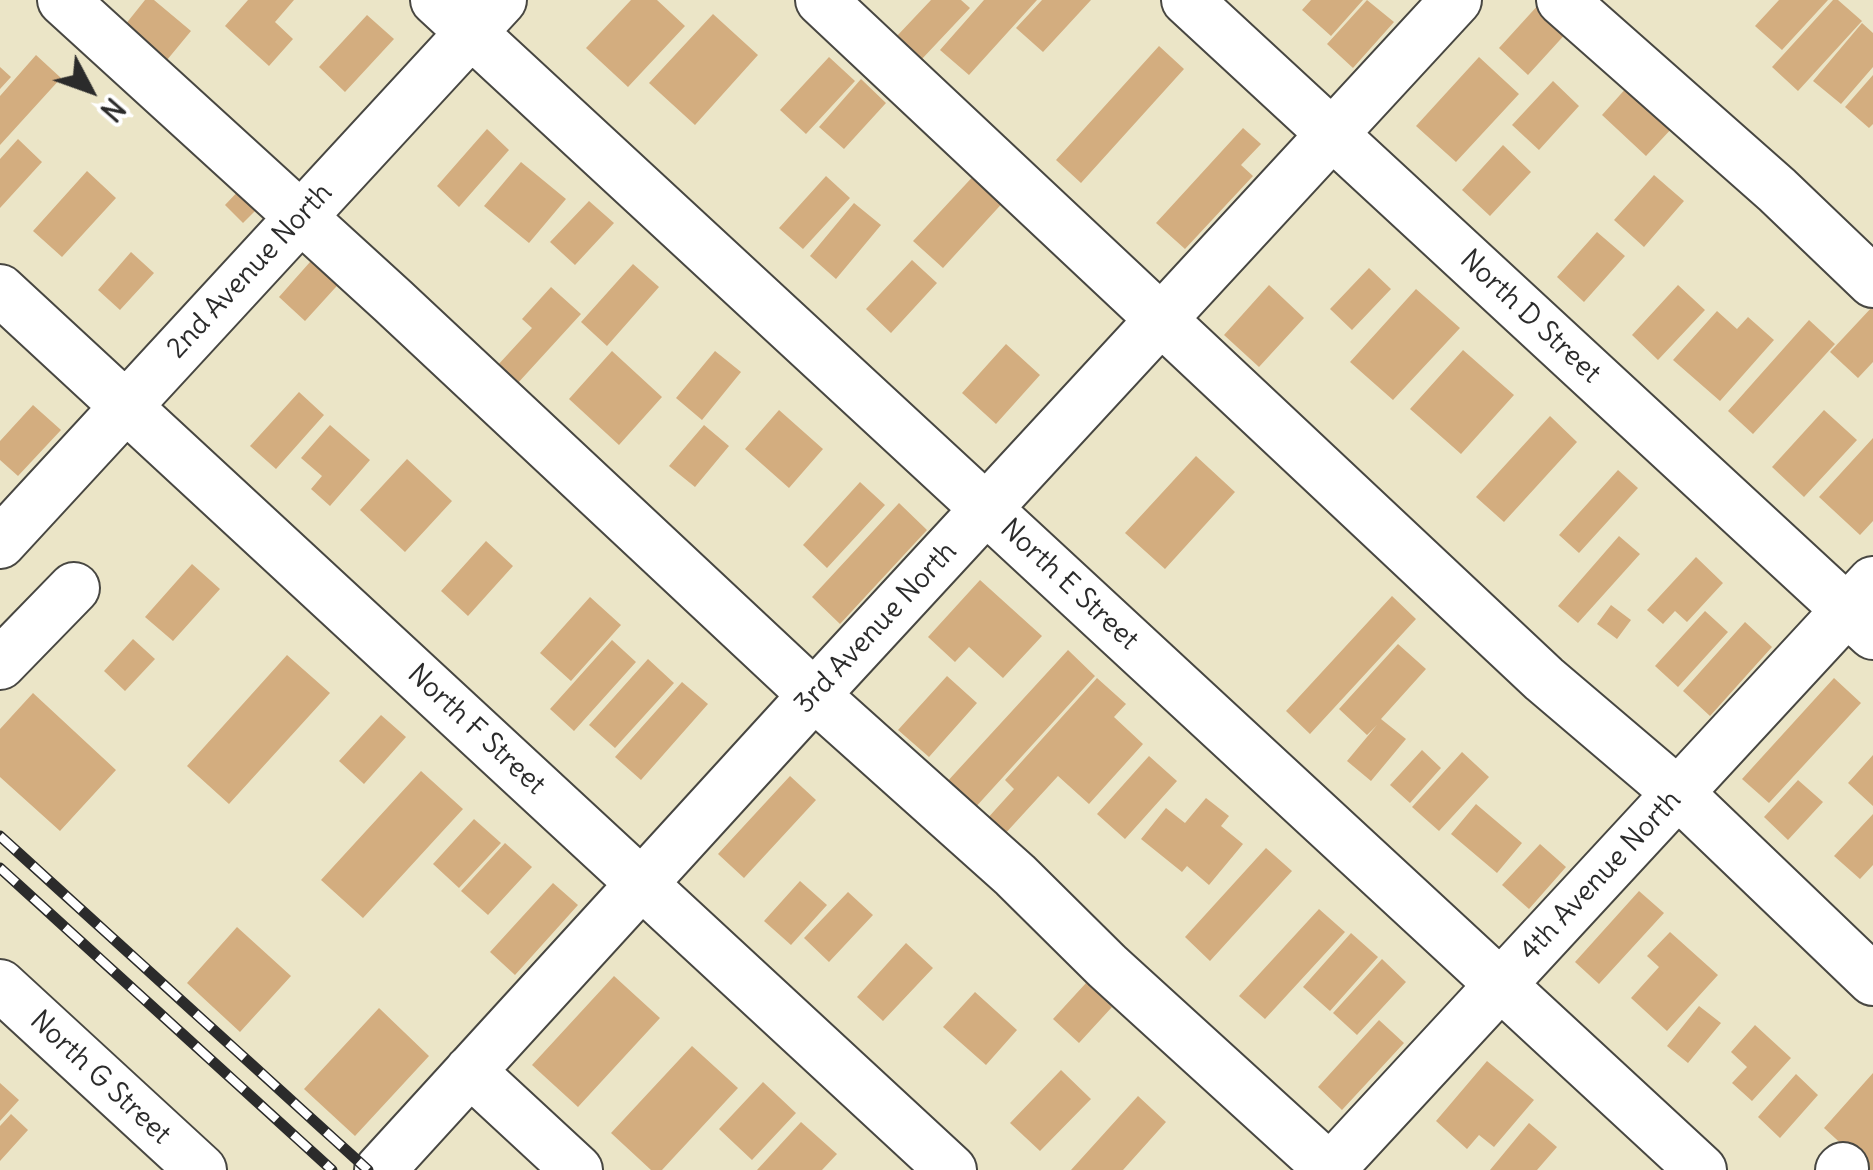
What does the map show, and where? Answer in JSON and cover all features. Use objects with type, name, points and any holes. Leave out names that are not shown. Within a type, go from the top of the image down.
[{"type":"street","points":[[63,0],[814,694],[988,849],[1108,966],[1330,1170]]},
{"type":"street","points":[[821,0],[1544,680],[1678,793],[1873,980]]},
{"type":"street","name":"North D Street","points":[[1187,0],[1864,609]]},
{"type":"street","name":"3rd Avenue North","points":[[380,1170],[1456,0]]},
{"type":"street","points":[[1562,0],[1777,190],[1873,282]]},
{"type":"street","name":"2nd Avenue North","points":[[0,543],[300,218],[470,11]]},
{"type":"street","name":"North E Street","points":[[470,11],[986,509],[1701,1170]]},
{"type":"street","name":"North F Street","points":[[0,290],[951,1170]]},
{"type":"street","points":[[3,655],[74,588]]},
{"type":"street","name":"4th Avenue North","points":[[1330,1170],[1678,793],[1864,609]]},
{"type":"street","name":"North G Street","points":[[0,985],[200,1170]]},
{"type":"street","points":[[470,1071],[576,1170]]},
{"type":"building","points":[[145,0],[154,0],[191,31],[167,60],[125,25]]},
{"type":"building","points":[[248,0],[294,0],[275,22],[293,39],[269,66],[225,26]]},
{"type":"building","points":[[631,0],[657,0],[685,26],[628,87],[586,48]]},
{"type":"building","points":[[931,0],[961,0],[970,8],[921,60],[896,37]]},
{"type":"building","points":[[984,0],[1037,0],[969,75],[940,50]]},
{"type":"building","points":[[1042,0],[1091,0],[1043,52],[1016,28]]},
{"type":"building","points":[[1311,0],[1363,0],[1331,36],[1302,10]]},
{"type":"building","points":[[1367,0],[1394,22],[1353,68],[1327,44]]},
{"type":"building","points":[[1779,0],[1828,0],[1782,50],[1755,26]]},
{"type":"building","points":[[1833,0],[1862,21],[1798,91],[1772,67]]},
{"type":"building","points":[[1540,3],[1569,30],[1528,75],[1499,48]]},
{"type":"building","points":[[713,14],[758,55],[695,125],[649,83]]},
{"type":"building","points":[[367,15],[394,39],[345,92],[319,67]]},
{"type":"building","points":[[1862,23],[1873,33],[1873,67],[1841,104],[1813,81]]},
{"type":"building","points":[[1159,46],[1184,69],[1081,183],[1056,160]]},
{"type":"building","points":[[36,55],[61,78],[0,145],[0,96]]},
{"type":"building","points":[[829,57],[855,81],[806,134],[780,110]]},
{"type":"building","points":[[1479,57],[1519,94],[1456,162],[1416,126]]},
{"type":"building","points":[[0,67],[11,77],[0,89]]},
{"type":"building","points":[[1873,75],[1873,124],[1869,128],[1845,107]]},
{"type":"building","points":[[861,79],[886,103],[844,149],[819,127]]},
{"type":"building","points":[[1553,81],[1579,106],[1539,150],[1512,125]]},
{"type":"building","points":[[1628,86],[1673,127],[1646,156],[1602,115]]},
{"type":"building","points":[[1243,128],[1261,144],[1241,165],[1253,176],[1185,249],[1156,223]]},
{"type":"building","points":[[487,129],[509,150],[459,207],[437,186]]},
{"type":"building","points":[[18,139],[42,162],[0,208],[0,159]]},
{"type":"building","points":[[1503,145],[1531,172],[1490,216],[1462,190]]},
{"type":"building","points":[[521,162],[566,199],[529,243],[484,206]]},
{"type":"building","points":[[87,171],[116,198],[62,257],[33,231]]},
{"type":"building","points":[[978,171],[1007,198],[943,268],[913,241]]},
{"type":"building","points":[[1654,175],[1684,201],[1644,247],[1614,220]]},
{"type":"building","points":[[826,176],[850,198],[803,249],[779,228]]},
{"type":"building","points":[[244,185],[263,203],[243,223],[225,205]]},
{"type":"building","points":[[589,201],[614,223],[575,265],[550,242]]},
{"type":"building","points":[[854,203],[881,225],[836,279],[810,256]]},
{"type":"building","points":[[1597,232],[1625,256],[1584,302],[1557,277]]},
{"type":"building","points":[[131,252],[154,273],[120,310],[98,290]]},
{"type":"building","points":[[318,253],[345,277],[305,321],[279,297]]},
{"type":"building","points":[[912,260],[937,283],[891,333],[866,309]]},
{"type":"building","points":[[633,264],[659,287],[607,346],[581,322]]},
{"type":"building","points":[[1369,268],[1391,289],[1352,330],[1330,309]]},
{"type":"building","points":[[1269,285],[1304,318],[1259,367],[1224,335]]},
{"type":"building","points":[[1678,285],[1705,310],[1658,360],[1632,335]]},
{"type":"building","points":[[551,287],[581,314],[517,384],[497,366],[532,328],[522,319]]},
{"type":"building","points":[[1416,289],[1460,328],[1393,400],[1350,362]]},
{"type":"building","points":[[1873,306],[1873,362],[1858,378],[1830,352]]},
{"type":"building","points":[[1717,311],[1737,329],[1748,317],[1774,340],[1720,401],[1673,360]]},
{"type":"building","points":[[1809,320],[1835,344],[1753,434],[1728,411]]},
{"type":"building","points":[[1006,344],[1040,375],[996,424],[962,393]]},
{"type":"building","points":[[1463,350],[1514,395],[1461,454],[1410,409]]},
{"type":"building","points":[[612,351],[662,397],[619,445],[569,399]]},
{"type":"building","points":[[715,351],[741,372],[702,420],[676,398]]},
{"type":"building","points":[[299,392],[324,415],[276,469],[250,446]]},
{"type":"building","points":[[33,405],[61,430],[18,476],[0,460],[0,441]]},
{"type":"building","points":[[779,410],[823,449],[789,488],[745,449]]},
{"type":"building","points":[[1824,410],[1857,440],[1804,497],[1772,467]]},
{"type":"building","points":[[1550,416],[1577,442],[1504,522],[1476,497]]},
{"type":"building","points":[[330,425],[370,460],[330,506],[311,489],[322,476],[301,458]]},
{"type":"building","points":[[704,425],[729,446],[695,487],[669,466]]},
{"type":"building","points":[[1873,438],[1873,521],[1860,535],[1819,497]]},
{"type":"building","points":[[1196,456],[1235,492],[1165,569],[1125,533]]},
{"type":"building","points":[[407,459],[452,501],[405,552],[360,510]]},
{"type":"building","points":[[1618,470],[1638,488],[1579,553],[1559,535]]},
{"type":"building","points":[[860,482],[885,505],[827,568],[803,545]]},
{"type":"building","points":[[899,503],[927,530],[840,624],[812,597]]},
{"type":"building","points":[[1619,536],[1640,554],[1578,623],[1558,606]]},
{"type":"building","points":[[486,541],[513,566],[468,616],[441,591]]},
{"type":"building","points":[[1696,557],[1723,583],[1687,622],[1675,611],[1663,624],[1647,610]]},
{"type":"building","points":[[192,564],[220,589],[173,641],[145,617]]},
{"type":"building","points":[[980,580],[1042,636],[1003,678],[969,647],[955,662],[928,637]]},
{"type":"building","points":[[1392,596],[1416,619],[1310,734],[1286,711]]},
{"type":"building","points":[[590,597],[621,625],[571,681],[540,653]]},
{"type":"building","points":[[1611,605],[1631,620],[1617,639],[1597,624]]},
{"type":"building","points":[[1705,611],[1728,632],[1678,687],[1655,666]]},
{"type":"building","points":[[1745,622],[1772,647],[1710,716],[1683,691]]},
{"type":"building","points":[[133,639],[155,659],[125,691],[104,671]]},
{"type":"building","points":[[612,640],[636,662],[574,731],[550,709]]},
{"type":"building","points":[[1398,644],[1426,669],[1381,719],[1406,739],[1371,781],[1347,761],[1377,725],[1367,735],[1339,709]]},
{"type":"building","points":[[1068,650],[1095,676],[973,810],[945,784]]},
{"type":"building","points":[[287,655],[330,693],[229,804],[187,766]]},
{"type":"building","points":[[648,659],[674,683],[615,748],[589,725]]},
{"type":"building","points":[[947,676],[977,703],[929,757],[898,730]]},
{"type":"building","points":[[1097,678],[1126,704],[1114,717],[1143,744],[1089,804],[1058,776],[1003,836],[986,820],[1014,789],[1005,780]]},
{"type":"building","points":[[1834,678],[1861,703],[1769,803],[1742,779]]},
{"type":"building","points":[[682,682],[708,704],[641,780],[615,757]]},
{"type":"building","points":[[33,693],[116,770],[60,831],[0,777],[0,729]]},
{"type":"building","points":[[381,715],[406,737],[364,784],[339,761]]},
{"type":"building","points":[[1422,750],[1441,768],[1410,803],[1390,785]]},
{"type":"building","points":[[1462,752],[1489,777],[1439,831],[1412,807]]},
{"type":"building","points":[[1873,755],[1873,806],[1848,783]]},
{"type":"building","points":[[1149,756],[1177,781],[1125,839],[1097,814]]},
{"type":"building","points":[[421,771],[463,809],[363,918],[321,880]]},
{"type":"building","points":[[790,776],[816,800],[744,878],[718,854]]},
{"type":"building","points":[[1798,780],[1823,802],[1788,840],[1764,817]]},
{"type":"building","points":[[1206,798],[1229,816],[1221,826],[1243,844],[1209,885],[1187,866],[1182,872],[1141,839],[1166,808],[1185,823]]},
{"type":"building","points":[[1476,804],[1522,843],[1497,873],[1451,834]]},
{"type":"building","points":[[1873,814],[1873,865],[1860,879],[1834,856]]},
{"type":"building","points":[[474,819],[501,843],[459,888],[433,864]]},
{"type":"building","points":[[505,843],[532,867],[488,915],[461,891]]},
{"type":"building","points":[[1540,844],[1566,867],[1529,909],[1502,885]]},
{"type":"building","points":[[1266,848],[1292,871],[1210,961],[1185,937]]},
{"type":"building","points":[[800,881],[827,905],[791,945],[764,921]]},
{"type":"building","points":[[553,883],[578,905],[515,975],[490,952]]},
{"type":"building","points":[[1639,891],[1664,913],[1599,984],[1575,962]]},
{"type":"building","points":[[848,892],[873,915],[829,962],[804,938]]},
{"type":"building","points":[[1319,909],[1345,932],[1265,1019],[1239,996]]},
{"type":"building","points":[[237,927],[291,976],[240,1032],[187,983]]},
{"type":"building","points":[[1670,932],[1718,975],[1667,1031],[1631,998],[1659,967],[1647,956]]},
{"type":"building","points":[[1351,933],[1378,957],[1330,1011],[1303,987]]},
{"type":"building","points":[[906,943],[933,968],[883,1021],[857,997]]},
{"type":"building","points":[[1382,959],[1406,982],[1357,1035],[1333,1013]]},
{"type":"building","points":[[614,976],[660,1018],[578,1107],[532,1065]]},
{"type":"building","points":[[1086,983],[1112,1007],[1079,1043],[1053,1019]]},
{"type":"building","points":[[975,992],[1017,1030],[986,1065],[943,1027]]},
{"type":"building","points":[[1699,1006],[1721,1023],[1688,1063],[1667,1046]]},
{"type":"building","points":[[379,1008],[429,1056],[355,1136],[304,1089]]},
{"type":"building","points":[[1379,1020],[1404,1043],[1342,1110],[1318,1087]]},
{"type":"building","points":[[1755,1025],[1791,1058],[1752,1101],[1732,1083],[1747,1067],[1731,1052]]},
{"type":"building","points":[[692,1046],[738,1088],[662,1170],[651,1170],[611,1133]]},
{"type":"building","points":[[1487,1061],[1534,1100],[1494,1147],[1479,1135],[1467,1149],[1436,1121]]},
{"type":"building","points":[[1061,1070],[1091,1099],[1040,1151],[1010,1123]]},
{"type":"building","points":[[1873,1073],[1873,1170],[1870,1170],[1824,1128]]},
{"type":"building","points":[[1796,1074],[1818,1095],[1780,1138],[1758,1117]]},
{"type":"building","points":[[763,1082],[796,1113],[752,1160],[719,1129]]},
{"type":"building","points":[[0,1083],[19,1100],[0,1121]]},
{"type":"building","points":[[1138,1096],[1166,1122],[1123,1170],[1071,1170]]},
{"type":"building","points":[[11,1114],[28,1130],[0,1161],[0,1126]]},
{"type":"building","points":[[801,1122],[837,1154],[822,1170],[757,1170]]},
{"type":"building","points":[[1529,1123],[1557,1147],[1537,1170],[1490,1170]]},
{"type":"railway","points":[[0,836],[368,1170]]},
{"type":"railway","points":[[0,868],[332,1170]]}]
